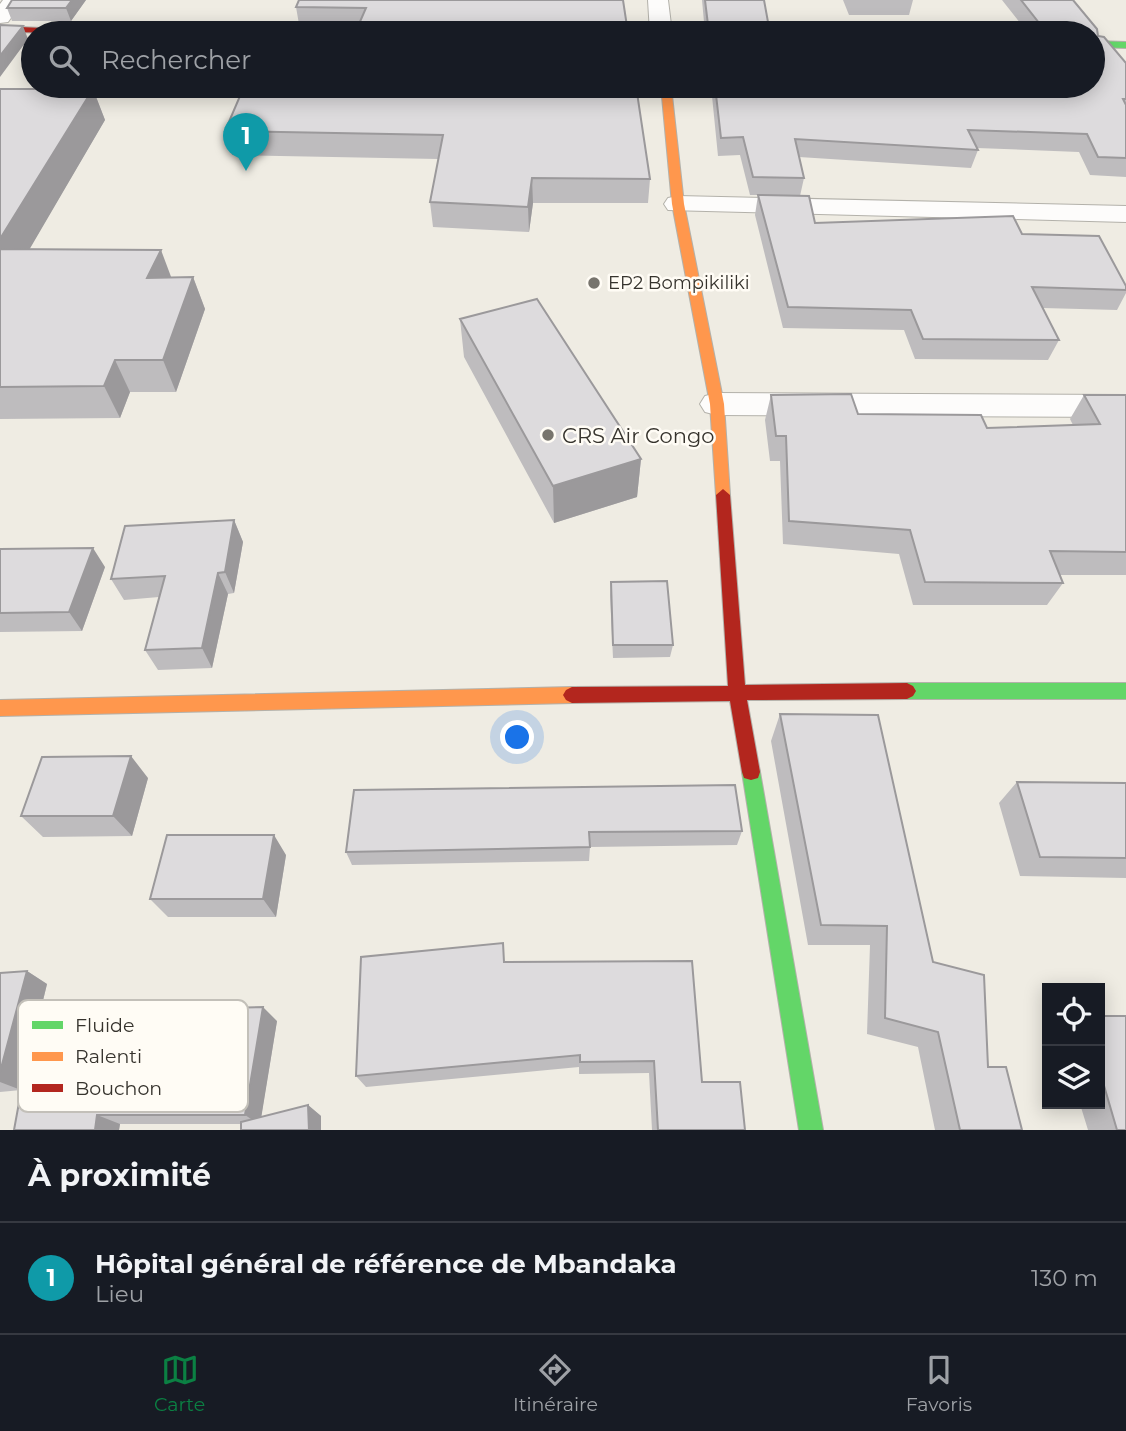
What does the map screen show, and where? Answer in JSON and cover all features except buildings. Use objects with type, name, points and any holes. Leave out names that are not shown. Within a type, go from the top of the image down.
[{"type":"street","points":[[0,17],[14,0]]},
{"type":"street","points":[[658,0],[660,21]]},
{"type":"street","points":[[0,29],[21,30]]},
{"type":"street","points":[[1105,44],[1126,45]]},
{"type":"street","points":[[667,98],[678,204],[717,404],[737,691],[811,1130]]},
{"type":"street","points":[[678,204],[1126,214]]},
{"type":"street","points":[[717,404],[1126,406]]},
{"type":"street","points":[[0,708],[737,691],[1126,691]]},
{"type":"traffic: fast","points":[[1105,44],[1126,45]]},
{"type":"traffic: fast","points":[[907,691],[1126,691]]},
{"type":"traffic: fast","points":[[751,772],[811,1130]]},
{"type":"traffic: slow","points":[[667,98],[678,204],[717,404],[723,495]]},
{"type":"traffic: slow","points":[[0,708],[572,695]]},
{"type":"traffic: jam","points":[[0,29],[21,30]]},
{"type":"traffic: jam","points":[[723,495],[737,691],[751,772]]},
{"type":"traffic: jam","points":[[572,695],[907,691]]},
{"type":"place","name":"Hôpital général de référence de Mbandaka","points":[[246,171]]},
{"type":"place","name":"EP2 Bompikiliki","points":[[594,283]]},
{"type":"place","name":"CRS Air Congo","points":[[548,435]]}]
